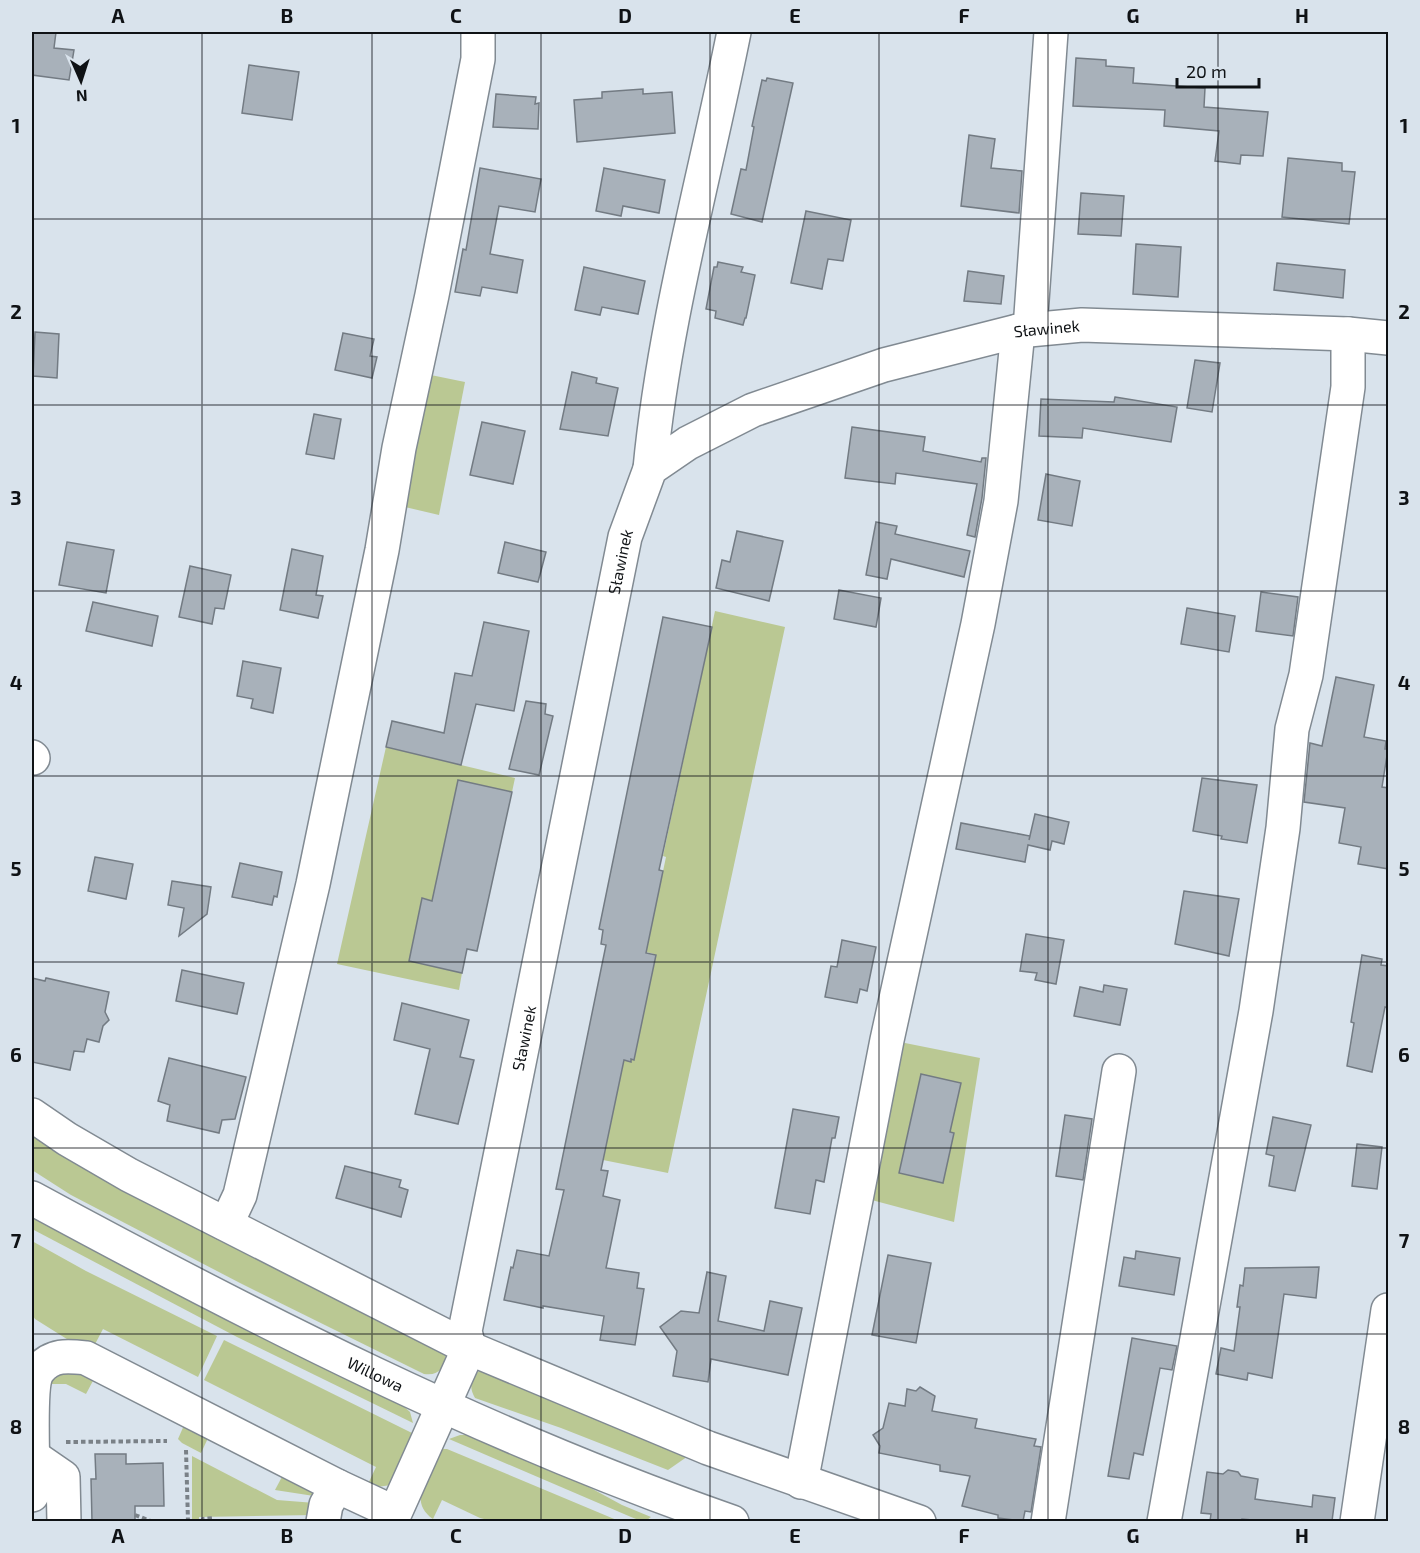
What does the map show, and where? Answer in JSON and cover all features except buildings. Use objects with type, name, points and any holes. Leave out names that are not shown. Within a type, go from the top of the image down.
[{"type":"street","points":[[224,1223],[240,1195],[313,884],[382,550],[399,448],[472,93],[478,59],[478,32]]},
{"type":"street","points":[[650,469],[656,408],[674,306],[734,32]]},
{"type":"street","points":[[801,1482],[886,1040],[980,613],[1001,501],[1024,330],[1052,32]]},
{"type":"street","name":"Sławinek","points":[[337,1486],[395,1513],[469,1348],[465,1331],[467,1320],[625,537],[650,469],[688,443],[753,410],[884,365],[1024,330],[1082,325],[1348,334],[1389,338]]},
{"type":"street","points":[[1164,1521],[1258,999],[1283,828],[1292,729],[1306,675],[1348,387],[1348,334]]},
{"type":"street","points":[[1048,1521],[1119,1071]]},
{"type":"street","points":[[32,1115],[67,1139],[129,1175],[469,1348],[708,1448],[919,1521]]},
{"type":"street","name":"Willowa","points":[[32,1198],[343,1358],[444,1405],[628,1484],[722,1520]]},
{"type":"street","points":[[1357,1521],[1389,1310]]},
{"type":"street","points":[[32,1495],[33,1390],[41,1348],[86,1358],[337,1486],[326,1505],[323,1521]]},
{"type":"street","points":[[34,1450],[63,1477],[64,1521]]},
{"type":"path","points":[[34,1450],[167,1441]]},
{"type":"path","points":[[186,1450],[188,1521]]},
{"type":"path","points":[[135,1515],[153,1521]]},
{"type":"path","points":[[203,1521],[202,1519],[214,1518],[214,1521]]},
{"type":"green space","points":[[421,373],[465,382],[439,515],[388,503]]},
{"type":"green space","points":[[715,611],[785,627],[668,1173],[603,1160],[624,1060],[634,1060],[654,954],[646,952],[666,857],[663,856]]},
{"type":"green space","points":[[386,747],[515,778],[512,792],[458,780],[432,901],[423,898],[409,961],[462,973],[459,990],[337,964]]},
{"type":"green space","points":[[900,1042],[980,1058],[954,1222],[868,1199]]},
{"type":"green space","points":[[32,1128],[446,1353],[443,1367],[434,1374],[424,1374],[240,1283],[71,1195],[32,1170]]},
{"type":"green space","points":[[32,1214],[401,1404],[410,1412],[413,1423],[237,1337],[32,1229]]},
{"type":"green space","points":[[32,1241],[86,1271],[217,1336],[198,1377],[103,1329],[93,1348],[70,1341],[35,1319],[32,1314]]},
{"type":"green space","points":[[224,1340],[412,1433],[414,1437],[391,1485],[367,1486],[376,1467],[204,1380]]},
{"type":"green space","points":[[53,1368],[95,1377],[86,1394],[66,1384],[47,1384]]},
{"type":"green space","points":[[482,1369],[691,1454],[668,1470],[561,1428],[475,1398],[472,1382],[475,1375]]},
{"type":"green space","points":[[185,1423],[209,1436],[201,1453],[178,1439]]},
{"type":"green space","points":[[460,1435],[472,1435],[576,1480],[622,1505],[651,1517],[644,1522],[631,1517],[449,1439]]},
{"type":"green space","points":[[443,1449],[619,1521],[492,1521],[480,1518],[442,1500],[433,1519],[425,1512],[421,1504],[422,1487],[438,1452]]},
{"type":"green space","points":[[192,1456],[277,1500],[315,1503],[315,1515],[199,1517],[199,1521],[192,1521]]},
{"type":"green space","points":[[284,1473],[308,1484],[314,1496],[275,1490]]}]
